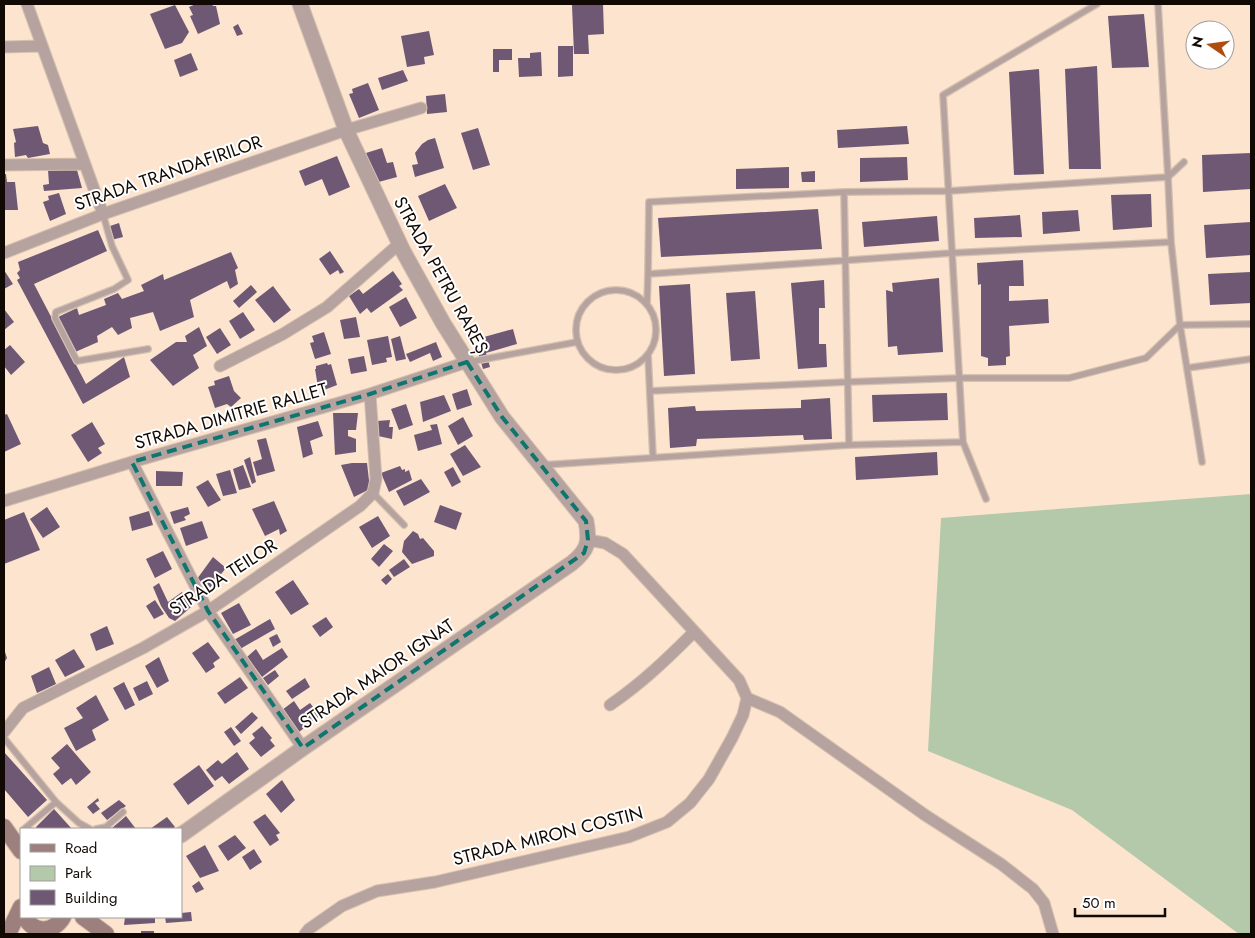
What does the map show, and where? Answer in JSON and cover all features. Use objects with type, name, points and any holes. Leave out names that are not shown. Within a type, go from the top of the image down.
[{"type":"main road","points":[[84,918],[106,934]]},
{"type":"main road","points":[[8,934],[42,922]]},
{"type":"street","points":[[27,4],[103,214]]},
{"type":"street","name":"STRADA PETRU RAREȘ","points":[[300,4],[346,130],[399,244],[467,362],[502,417],[586,521],[588,540]]},
{"type":"street","points":[[4,47],[42,46]]},
{"type":"street","name":"STRADA TRANDAFIRILOR","points":[[4,253],[103,214],[346,130],[421,108]]},
{"type":"street","points":[[4,165],[85,164]]},
{"type":"street","points":[[220,366],[283,334],[328,307],[399,244]]},
{"type":"street","name":"STRADA DIMITRIE RALLET","points":[[4,501],[132,462],[370,394],[467,362]]},
{"type":"street","points":[[370,394],[376,479],[373,493]]},
{"type":"street","points":[[132,462],[208,611],[303,748]]},
{"type":"street","name":"STRADA TEILOR","points":[[4,732],[23,708],[143,648],[208,611],[360,506],[373,493]]},
{"type":"street","points":[[588,540],[605,543],[622,554],[739,680],[747,698],[780,712],[925,815],[1001,864],[1033,889],[1044,903],[1053,934]]},
{"type":"street","name":"STRADA MAIOR IGNAT","points":[[182,834],[303,748],[572,563],[584,553],[588,540]]},
{"type":"street","points":[[610,705],[635,688],[694,632]]},
{"type":"street","name":"STRADA MIRON COSTIN","points":[[305,934],[309,929],[342,906],[377,891],[435,882],[620,839],[667,822],[690,803],[709,779],[743,715],[747,698]]},
{"type":"street","points":[[4,925],[42,922]]},
{"type":"lane","points":[[986,499],[964,442],[943,94],[1097,4]]},
{"type":"lane","points":[[1158,4],[1171,242],[1180,325],[1202,462]]},
{"type":"lane","points":[[647,304],[649,202],[844,192],[950,191],[1168,177],[1184,162]]},
{"type":"lane","points":[[844,192],[849,445]]},
{"type":"lane","points":[[103,214],[112,246],[128,280],[114,289],[56,312],[55,318],[77,361],[148,349]]},
{"type":"lane","points":[[648,274],[952,253],[1171,242]]},
{"type":"lane","points":[[608,290],[626,291],[638,296],[647,304],[654,316],[656,329],[654,343],[648,355],[639,364],[627,369],[608,370],[591,363],[582,353],[577,342],[575,330],[577,317],[582,306],[591,298],[608,290]]},
{"type":"lane","points":[[650,391],[960,378],[1069,378],[1146,358],[1180,325],[1251,324]]},
{"type":"lane","points":[[467,362],[577,342]]},
{"type":"lane","points":[[648,355],[653,457]]},
{"type":"lane","points":[[1187,368],[1251,360]]},
{"type":"lane","points":[[541,465],[849,445],[964,442]]},
{"type":"lane","points":[[373,493],[404,526]]},
{"type":"lane","points":[[4,738],[56,802],[79,823],[88,828]]},
{"type":"lane","points":[[22,828],[56,802]]},
{"type":"lane","points":[[101,828],[106,827],[123,812]]},
{"type":"highlighted area","points":[[467,362],[502,417],[586,521],[588,540],[584,553],[303,748],[208,611],[132,462],[370,394]]},
{"type":"green space","points":[[1251,494],[1251,934],[1239,934],[1072,810],[928,751],[941,518]]},
{"type":"building","points":[[196,4],[212,4],[216,6],[220,24],[198,34],[190,16],[193,15],[189,7]]},
{"type":"building","points":[[603,4],[604,34],[588,35],[589,54],[574,54],[572,5]]},
{"type":"building","points":[[175,5],[189,32],[182,43],[165,49],[150,14]]},
{"type":"building","points":[[1144,14],[1149,67],[1112,68],[1108,16]]},
{"type":"building","points":[[238,24],[243,34],[237,36],[233,27]]},
{"type":"building","points":[[429,31],[434,55],[424,57],[425,64],[407,67],[401,36]]},
{"type":"building","points":[[558,46],[573,46],[573,76],[558,77]]},
{"type":"building","points":[[493,49],[512,49],[512,60],[499,60],[499,72],[493,72]]},
{"type":"building","points":[[541,52],[542,76],[519,77],[518,58],[530,58],[530,53]]},
{"type":"building","points":[[191,53],[198,70],[180,77],[174,60]]},
{"type":"building","points":[[1097,66],[1101,169],[1069,169],[1065,69]]},
{"type":"building","points":[[1039,69],[1044,174],[1014,175],[1009,72]]},
{"type":"building","points":[[403,70],[408,81],[382,90],[378,78]]},
{"type":"building","points":[[368,83],[379,110],[359,118],[349,94],[353,93],[352,89]]},
{"type":"building","points":[[445,94],[447,112],[427,114],[426,96]]},
{"type":"building","points":[[38,126],[43,143],[48,145],[50,154],[28,158],[26,155],[15,157],[14,143],[16,142],[13,129]]},
{"type":"building","points":[[907,126],[909,144],[838,148],[837,130]]},
{"type":"building","points":[[478,128],[490,165],[473,170],[461,133]]},
{"type":"building","points":[[435,138],[444,168],[415,177],[412,165],[418,164],[415,153],[422,144]]},
{"type":"building","points":[[382,148],[387,163],[393,162],[397,177],[375,183],[366,153]]},
{"type":"building","points":[[1251,153],[1251,189],[1203,192],[1202,155]]},
{"type":"building","points":[[337,156],[350,187],[329,196],[322,179],[305,186],[299,171]]},
{"type":"building","points":[[907,157],[908,180],[860,182],[860,158]]},
{"type":"building","points":[[789,167],[789,188],[736,189],[736,169]]},
{"type":"building","points":[[48,170],[77,170],[82,188],[44,191],[43,185],[49,184]]},
{"type":"building","points":[[815,171],[815,182],[802,182],[801,172]]},
{"type":"building","points":[[4,174],[6,174],[7,182],[15,182],[18,210],[4,210]]},
{"type":"building","points":[[445,184],[457,208],[429,221],[418,196]]},
{"type":"building","points":[[59,193],[66,214],[50,221],[43,202],[49,200],[48,196]]},
{"type":"building","points":[[1151,194],[1152,227],[1113,230],[1111,195]]},
{"type":"building","points":[[818,209],[822,249],[661,257],[658,218]]},
{"type":"building","points":[[1078,210],[1080,231],[1043,234],[1042,212]]},
{"type":"building","points":[[1020,215],[1022,237],[975,238],[974,218]]},
{"type":"building","points":[[937,216],[939,241],[864,247],[862,222]]},
{"type":"building","points":[[1251,222],[1251,255],[1206,258],[1204,225]]},
{"type":"building","points":[[119,223],[123,237],[111,240],[107,227]]},
{"type":"building","points":[[98,230],[107,251],[34,284],[86,384],[124,357],[130,377],[83,404],[17,280],[20,278],[17,273],[20,270],[18,262]]},
{"type":"building","points":[[330,251],[344,272],[340,274],[338,270],[330,275],[319,259]]},
{"type":"building","points":[[231,252],[238,268],[235,270],[238,284],[230,289],[227,281],[190,300],[194,317],[160,331],[153,312],[130,318],[132,328],[118,335],[112,327],[97,336],[98,342],[73,353],[58,317],[77,308],[79,315],[106,305],[104,299],[118,293],[122,299],[144,291],[141,285],[163,274],[164,280]]},
{"type":"building","points":[[1023,260],[1024,286],[1009,286],[1009,301],[1048,299],[1049,323],[1009,326],[1010,356],[1006,357],[1006,365],[988,366],[988,358],[981,356],[981,284],[978,285],[977,263]]},
{"type":"building","points":[[4,270],[13,284],[4,289]]},
{"type":"building","points":[[393,271],[402,284],[399,286],[403,290],[371,313],[367,308],[360,314],[349,296],[359,289],[363,294]]},
{"type":"building","points":[[1251,272],[1251,303],[1210,305],[1208,274]]},
{"type":"building","points":[[939,278],[943,352],[898,355],[897,346],[888,347],[886,290],[893,292],[892,283]]},
{"type":"building","points":[[824,280],[825,308],[819,308],[819,344],[826,344],[827,367],[798,369],[791,283]]},
{"type":"building","points":[[690,284],[695,374],[664,376],[659,286]]},
{"type":"building","points":[[251,285],[257,292],[239,308],[233,301]]},
{"type":"building","points":[[273,286],[291,310],[274,323],[255,300]]},
{"type":"building","points":[[755,291],[760,359],[731,361],[726,293]]},
{"type":"building","points":[[406,297],[417,318],[400,327],[389,307]]},
{"type":"building","points":[[4,309],[14,322],[4,330]]},
{"type":"building","points":[[243,312],[255,330],[240,339],[229,321]]},
{"type":"building","points":[[356,317],[360,337],[344,339],[340,320]]},
{"type":"building","points":[[199,327],[207,346],[193,355],[199,368],[173,386],[150,360],[176,342],[187,342],[185,336]]},
{"type":"building","points":[[220,328],[231,345],[217,354],[206,337]]},
{"type":"building","points":[[513,329],[517,344],[486,353],[490,367],[483,369],[477,349],[487,346],[484,337]]},
{"type":"building","points":[[324,332],[331,354],[315,359],[310,343],[314,342],[312,336]]},
{"type":"building","points":[[388,336],[392,357],[386,358],[387,362],[372,365],[367,340]]},
{"type":"building","points":[[400,336],[406,359],[396,361],[391,339]]},
{"type":"building","points":[[436,342],[442,357],[433,361],[430,353],[410,362],[406,354]]},
{"type":"building","points":[[10,345],[25,362],[11,375],[4,366],[4,350]]},
{"type":"building","points":[[364,356],[367,371],[351,374],[348,359]]},
{"type":"building","points":[[327,363],[328,365],[331,364],[337,385],[324,390],[323,386],[318,387],[315,369],[316,366]]},
{"type":"building","points":[[229,376],[234,391],[241,398],[231,407],[227,404],[215,408],[208,387],[215,385],[214,381]]},
{"type":"building","points":[[467,389],[472,405],[457,410],[452,394]]},
{"type":"building","points":[[947,393],[948,420],[873,422],[872,395]]},
{"type":"building","points":[[444,395],[451,411],[423,422],[420,402]]},
{"type":"building","points":[[830,398],[832,439],[804,440],[803,435],[697,439],[696,446],[670,448],[668,408],[695,406],[696,411],[801,408],[801,400]]},
{"type":"building","points":[[406,404],[413,425],[399,430],[391,409]]},
{"type":"building","points":[[333,413],[358,413],[356,430],[348,430],[348,436],[356,439],[356,452],[335,455]]},
{"type":"building","points":[[7,414],[21,444],[4,452],[4,415]]},
{"type":"building","points":[[463,417],[473,436],[458,445],[448,426]]},
{"type":"building","points":[[390,420],[389,427],[393,427],[392,439],[378,436],[377,421]]},
{"type":"building","points":[[318,421],[323,436],[310,441],[313,454],[303,458],[297,427]]},
{"type":"building","points":[[92,422],[105,444],[98,448],[102,453],[88,462],[71,435]]},
{"type":"building","points":[[437,424],[442,444],[418,451],[414,435],[432,430],[430,425]]},
{"type":"building","points":[[266,438],[275,471],[257,476],[253,462],[262,459],[257,440]]},
{"type":"building","points":[[465,445],[481,467],[463,476],[450,454]]},
{"type":"building","points":[[937,452],[938,475],[856,480],[855,457]]},
{"type":"building","points":[[250,457],[256,482],[252,484],[244,460]]},
{"type":"building","points":[[367,463],[370,489],[354,497],[341,465]]},
{"type":"building","points":[[243,465],[251,487],[239,490],[233,469]]},
{"type":"building","points":[[400,466],[402,470],[405,469],[405,472],[409,470],[412,480],[389,492],[381,473]]},
{"type":"building","points":[[453,467],[461,482],[452,487],[444,472]]},
{"type":"building","points":[[230,470],[237,493],[223,496],[216,474]]},
{"type":"building","points":[[156,471],[183,472],[182,486],[156,486]]},
{"type":"building","points":[[421,479],[430,492],[404,506],[396,491]]},
{"type":"building","points":[[208,480],[221,500],[208,507],[196,487]]},
{"type":"building","points":[[274,501],[287,531],[280,535],[279,529],[265,536],[252,509]]},
{"type":"building","points":[[440,505],[462,513],[456,530],[434,522]]},
{"type":"building","points":[[47,507],[60,527],[43,538],[30,519]]},
{"type":"building","points":[[188,507],[190,514],[184,517],[186,520],[174,524],[170,512]]},
{"type":"building","points":[[149,511],[153,525],[132,531],[129,517]]},
{"type":"building","points":[[24,512],[40,550],[4,564],[4,520]]},
{"type":"building","points":[[378,516],[390,536],[372,548],[359,527]]},
{"type":"building","points":[[202,521],[208,538],[186,546],[180,528]]},
{"type":"building","points":[[413,531],[418,534],[420,539],[423,538],[434,551],[434,556],[412,564],[402,552],[404,541]]},
{"type":"building","points":[[384,544],[393,551],[379,567],[371,559]]},
{"type":"building","points":[[163,551],[172,569],[155,578],[146,559]]},
{"type":"building","points":[[213,557],[226,568],[209,589],[197,579]]},
{"type":"building","points":[[404,559],[410,567],[394,577],[389,570]]},
{"type":"building","points":[[388,574],[392,579],[386,585],[381,580]]},
{"type":"building","points":[[293,580],[309,604],[291,615],[275,592]]},
{"type":"building","points":[[159,583],[168,602],[182,592],[191,607],[175,621],[169,618],[161,606],[153,587]]},
{"type":"building","points":[[155,600],[164,614],[154,619],[146,606]]},
{"type":"building","points":[[239,603],[251,625],[233,634],[221,613]]},
{"type":"building","points":[[326,617],[333,627],[320,637],[312,626]]},
{"type":"building","points":[[270,619],[275,629],[240,649],[234,640]]},
{"type":"building","points":[[107,626],[114,644],[96,651],[90,634]]},
{"type":"building","points":[[277,634],[281,642],[273,647],[269,638]]},
{"type":"building","points":[[208,642],[220,658],[213,663],[215,667],[206,673],[192,653]]},
{"type":"building","points":[[282,648],[288,657],[262,677],[247,657],[256,649],[263,660]]},
{"type":"building","points":[[4,649],[7,658],[4,663]]},
{"type":"building","points":[[74,649],[85,667],[65,677],[55,660]]},
{"type":"building","points":[[159,657],[169,681],[157,688],[145,666]]},
{"type":"building","points":[[49,667],[56,684],[37,693],[31,676]]},
{"type":"building","points":[[275,670],[279,676],[268,685],[263,678]]},
{"type":"building","points":[[240,677],[248,688],[225,704],[217,693]]},
{"type":"building","points":[[305,678],[310,687],[292,699],[286,691]]},
{"type":"building","points":[[147,681],[153,694],[139,701],[133,688]]},
{"type":"building","points":[[124,682],[135,705],[125,710],[113,688]]},
{"type":"building","points":[[96,695],[109,720],[92,730],[96,740],[76,751],[64,728],[83,718],[76,708]]},
{"type":"building","points":[[294,701],[300,710],[310,703],[320,716],[299,732],[282,710]]},
{"type":"building","points":[[252,712],[258,718],[241,734],[235,727]]},
{"type":"building","points":[[262,726],[272,738],[270,740],[275,746],[261,757],[249,743],[255,738],[252,734]]},
{"type":"building","points":[[231,727],[241,741],[234,746],[224,732]]},
{"type":"building","points":[[67,744],[91,772],[76,785],[71,778],[62,785],[53,774],[60,768],[51,758]]},
{"type":"building","points":[[4,752],[47,800],[28,817],[4,789]]},
{"type":"building","points":[[237,752],[249,769],[229,784],[222,776],[215,781],[206,770],[218,760],[222,764]]},
{"type":"building","points":[[199,765],[214,786],[188,805],[173,784]]},
{"type":"building","points":[[282,780],[295,800],[281,813],[266,794]]},
{"type":"building","points":[[98,798],[99,801],[95,803],[100,809],[93,814],[87,807]]},
{"type":"building","points":[[119,800],[126,806],[107,820],[101,813]]},
{"type":"building","points":[[54,809],[71,828],[36,828]]},
{"type":"building","points":[[265,814],[280,833],[276,835],[279,840],[270,846],[253,822]]},
{"type":"building","points":[[126,816],[135,828],[112,828]]},
{"type":"building","points":[[167,817],[175,827],[174,828],[151,828]]},
{"type":"building","points":[[235,835],[246,848],[228,861],[218,846]]},
{"type":"building","points":[[205,845],[219,871],[200,878],[186,856]]},
{"type":"building","points":[[254,849],[262,862],[250,870],[242,857]]},
{"type":"building","points":[[199,881],[204,889],[196,893],[192,886]]},
{"type":"building","points":[[191,912],[192,921],[166,923],[165,918],[182,918],[182,913]]},
{"type":"building","points":[[125,918],[155,918],[155,923],[124,925]]},
{"type":"building","points":[[141,931],[154,931],[154,934],[141,934]]}]
